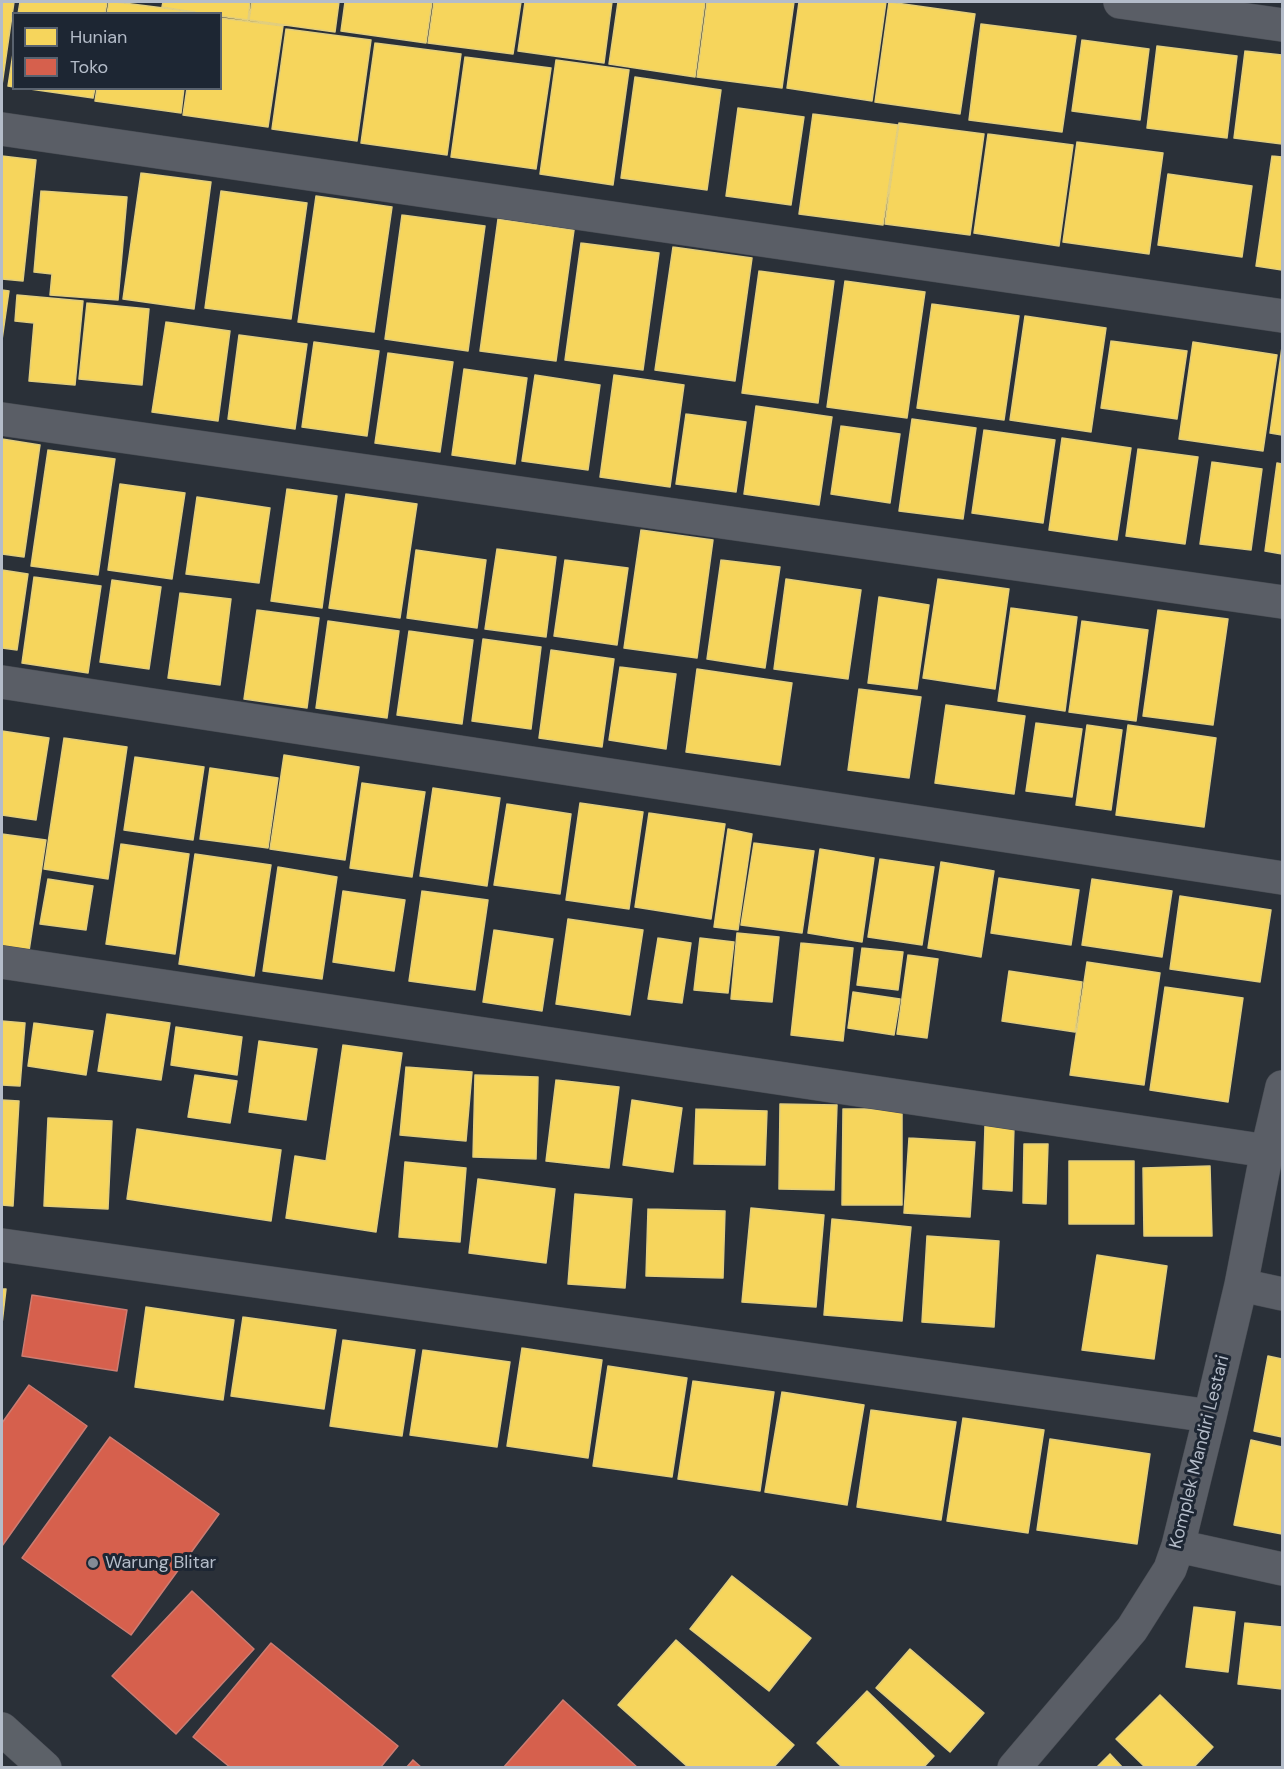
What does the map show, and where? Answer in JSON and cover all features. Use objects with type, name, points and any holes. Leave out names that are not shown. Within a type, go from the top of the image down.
[{"type":"main road","points":[[2,1729],[45,1767]]},
{"type":"street","points":[[1120,2],[1282,25]]},
{"type":"street","points":[[2,129],[1282,316]]},
{"type":"street","points":[[2,419],[1282,602]]},
{"type":"street","points":[[2,682],[1282,879]]},
{"type":"street","points":[[2,962],[1267,1151]]},
{"type":"street","name":"Komplek Mandiri Lestari","points":[[1014,1767],[1132,1629],[1170,1569],[1178,1546],[1241,1285],[1282,1087]]},
{"type":"street","points":[[2,1245],[1210,1416]]},
{"type":"street","points":[[1241,1285],[1282,1294]]},
{"type":"street","points":[[1178,1546],[1282,1569]]},
{"type":"building: Hunian","points":[[2,2],[14,2],[12,12],[2,85]]},
{"type":"building: Hunian","points":[[20,2],[107,2],[105,12],[18,12]]},
{"type":"building: Hunian","points":[[109,2],[116,2],[195,12],[107,12]]},
{"type":"building: Hunian","points":[[163,2],[250,2],[248,20],[222,16],[222,12],[193,12],[162,7]]},
{"type":"building: Hunian","points":[[252,2],[339,2],[335,32],[249,20]]},
{"type":"building: Hunian","points":[[345,2],[432,2],[426,43],[341,31]]},
{"type":"building: Hunian","points":[[434,2],[521,2],[513,54],[428,43]]},
{"type":"building: Hunian","points":[[525,2],[612,2],[604,63],[518,51]]},
{"type":"building: Hunian","points":[[618,2],[705,2],[695,77],[609,64]]},
{"type":"building: Hunian","points":[[707,2],[794,2],[782,88],[697,77]]},
{"type":"building: Hunian","points":[[799,2],[886,2],[872,101],[787,88]]},
{"type":"building: Hunian","points":[[889,2],[975,14],[960,114],[875,102]]},
{"type":"building: Hunian","points":[[222,18],[283,26],[268,127],[183,115],[187,90],[222,90]]},
{"type":"building: Hunian","points":[[981,24],[1076,36],[1062,132],[969,120]]},
{"type":"building: Hunian","points":[[286,29],[371,40],[357,141],[272,129]]},
{"type":"building: Hunian","points":[[1082,40],[1149,49],[1140,120],[1072,111]]},
{"type":"building: Hunian","points":[[375,43],[461,54],[447,155],[361,143]]},
{"type":"building: Hunian","points":[[1157,46],[1237,56],[1227,138],[1147,128]]},
{"type":"building: Hunian","points":[[1245,51],[1282,55],[1282,144],[1234,138]]},
{"type":"building: Hunian","points":[[465,57],[551,68],[536,169],[451,157]]},
{"type":"building: Hunian","points":[[12,60],[12,87],[8,86]]},
{"type":"building: Hunian","points":[[556,60],[629,70],[613,185],[540,174]]},
{"type":"building: Hunian","points":[[635,77],[721,90],[707,190],[621,178]]},
{"type":"building: Hunian","points":[[37,90],[95,90],[93,98]]},
{"type":"building: Hunian","points":[[97,90],[184,90],[181,113],[95,101]]},
{"type":"building: Hunian","points":[[738,108],[804,117],[791,205],[726,196]]},
{"type":"building: Hunian","points":[[813,114],[898,125],[883,225],[799,214]]},
{"type":"building: Hunian","points":[[899,123],[984,134],[970,235],[885,224]]},
{"type":"building: Hunian","points":[[988,134],[1073,145],[1059,246],[974,233]]},
{"type":"building: Hunian","points":[[1077,142],[1163,153],[1149,254],[1063,242]]},
{"type":"building: Hunian","points":[[2,156],[36,160],[23,281],[2,279]]},
{"type":"building: Hunian","points":[[1272,156],[1282,157],[1282,270],[1256,266]]},
{"type":"building: Hunian","points":[[141,173],[211,182],[194,309],[123,299]]},
{"type":"building: Hunian","points":[[1168,174],[1252,186],[1242,257],[1158,245]]},
{"type":"building: Hunian","points":[[41,191],[127,197],[118,300],[50,295],[52,274],[34,272]]},
{"type":"building: Hunian","points":[[221,191],[307,203],[291,319],[205,308]]},
{"type":"building: Hunian","points":[[316,196],[392,207],[374,332],[298,322]]},
{"type":"building: Hunian","points":[[402,215],[485,226],[468,351],[385,339]]},
{"type":"building: Hunian","points":[[498,219],[574,230],[556,361],[480,351]]},
{"type":"building: Hunian","points":[[581,243],[659,253],[643,370],[565,360]]},
{"type":"building: Hunian","points":[[673,247],[752,258],[735,381],[655,370]]},
{"type":"building: Hunian","points":[[759,271],[834,281],[818,403],[742,393]]},
{"type":"building: Hunian","points":[[845,281],[925,292],[907,418],[827,407]]},
{"type":"building: Hunian","points":[[2,290],[9,291],[2,340]]},
{"type":"building: Hunian","points":[[17,295],[83,301],[75,385],[29,381],[34,323],[15,321]]},
{"type":"building: Hunian","points":[[87,303],[149,309],[142,385],[79,379]]},
{"type":"building: Hunian","points":[[932,304],[1019,316],[1004,420],[917,408]]},
{"type":"building: Hunian","points":[[1025,316],[1106,328],[1091,432],[1010,420]]},
{"type":"building: Hunian","points":[[166,322],[230,331],[218,421],[152,412]]},
{"type":"building: Hunian","points":[[239,335],[307,344],[295,429],[228,419]]},
{"type":"building: Hunian","points":[[1111,341],[1187,351],[1177,419],[1101,408]]},
{"type":"building: Hunian","points":[[314,342],[379,351],[367,436],[302,427]]},
{"type":"building: Hunian","points":[[1193,342],[1277,355],[1263,451],[1179,439]]},
{"type":"building: Hunian","points":[[1282,347],[1282,435],[1270,433]]},
{"type":"building: Hunian","points":[[388,353],[453,362],[440,452],[375,443]]},
{"type":"building: Hunian","points":[[464,369],[527,378],[515,464],[452,455]]},
{"type":"building: Hunian","points":[[535,375],[600,385],[588,470],[522,461]]},
{"type":"building: Hunian","points":[[614,375],[684,385],[670,487],[600,477]]},
{"type":"building: Hunian","points":[[756,406],[832,417],[819,505],[744,494]]},
{"type":"building: Hunian","points":[[686,414],[746,422],[736,492],[676,484]]},
{"type":"building: Hunian","points":[[912,419],[976,428],[963,519],[899,511]]},
{"type":"building: Hunian","points":[[841,426],[900,434],[890,503],[831,494]]},
{"type":"building: Hunian","points":[[984,430],[1055,440],[1043,523],[972,513]]},
{"type":"building: Hunian","points":[[1062,438],[1131,448],[1117,540],[1049,530]]},
{"type":"building: Hunian","points":[[2,439],[40,445],[24,557],[2,554]]},
{"type":"building: Hunian","points":[[1138,449],[1198,457],[1185,544],[1126,536]]},
{"type":"building: Hunian","points":[[48,450],[115,459],[98,575],[31,566]]},
{"type":"building: Hunian","points":[[1212,462],[1262,469],[1251,550],[1200,544]]},
{"type":"building: Hunian","points":[[1277,463],[1282,464],[1282,554],[1265,551]]},
{"type":"building: Hunian","points":[[120,484],[185,493],[172,579],[108,570]]},
{"type":"building: Hunian","points":[[287,489],[337,496],[322,608],[271,601]]},
{"type":"building: Hunian","points":[[346,494],[417,504],[400,618],[329,608]]},
{"type":"building: Hunian","points":[[197,497],[270,508],[259,583],[186,574]]},
{"type":"building: Hunian","points":[[641,530],[713,540],[697,658],[624,648]]},
{"type":"building: Hunian","points":[[497,549],[556,557],[546,637],[485,629]]},
{"type":"building: Hunian","points":[[416,550],[486,560],[477,628],[407,618]]},
{"type":"building: Hunian","points":[[565,560],[628,568],[617,645],[554,636]]},
{"type":"building: Hunian","points":[[721,560],[780,567],[765,668],[707,659]]},
{"type":"building: Hunian","points":[[2,570],[28,574],[17,650],[2,648]]},
{"type":"building: Hunian","points":[[34,577],[101,586],[88,673],[22,663]]},
{"type":"building: Hunian","points":[[786,579],[861,590],[848,679],[774,669]]},
{"type":"building: Hunian","points":[[938,579],[1009,589],[995,689],[923,678]]},
{"type":"building: Hunian","points":[[112,580],[161,587],[149,669],[100,662]]},
{"type":"building: Hunian","points":[[180,593],[231,599],[220,685],[168,678]]},
{"type":"building: Hunian","points":[[879,597],[929,605],[917,689],[868,683]]},
{"type":"building: Hunian","points":[[1011,608],[1077,617],[1065,711],[998,701]]},
{"type":"building: Hunian","points":[[257,610],[319,618],[307,708],[244,699]]},
{"type":"building: Hunian","points":[[1158,610],[1228,619],[1213,725],[1143,716]]},
{"type":"building: Hunian","points":[[328,621],[399,631],[387,718],[316,708]]},
{"type":"building: Hunian","points":[[1082,621],[1148,630],[1136,721],[1069,712]]},
{"type":"building: Hunian","points":[[409,631],[473,640],[462,724],[397,715]]},
{"type":"building: Hunian","points":[[483,639],[541,647],[531,729],[472,721]]},
{"type":"building: Hunian","points":[[551,650],[614,659],[602,747],[539,738]]},
{"type":"building: Hunian","points":[[620,667],[676,674],[666,749],[609,740]]},
{"type":"building: Hunian","points":[[697,669],[792,683],[780,765],[686,752]]},
{"type":"building: Hunian","points":[[859,689],[921,697],[909,778],[848,770]]},
{"type":"building: Hunian","points":[[946,705],[1025,716],[1014,794],[935,783]]},
{"type":"building: Hunian","points":[[1036,723],[1082,729],[1072,797],[1026,791]]},
{"type":"building: Hunian","points":[[1087,725],[1122,730],[1111,810],[1076,805]]},
{"type":"building: Hunian","points":[[1128,725],[1216,738],[1204,827],[1116,815]]},
{"type":"building: Hunian","points":[[2,731],[49,738],[36,820],[2,815]]},
{"type":"building: Hunian","points":[[64,738],[127,747],[108,879],[44,869]]},
{"type":"building: Hunian","points":[[284,755],[359,767],[345,860],[270,849]]},
{"type":"building: Hunian","points":[[135,757],[204,767],[193,840],[124,830]]},
{"type":"building: Hunian","points":[[210,768],[278,778],[268,848],[200,839]]},
{"type":"building: Hunian","points":[[362,783],[425,792],[412,877],[350,868]]},
{"type":"building: Hunian","points":[[433,788],[500,798],[487,886],[420,876]]},
{"type":"building: Hunian","points":[[580,803],[643,812],[629,909],[566,900]]},
{"type":"building: Hunian","points":[[507,804],[571,814],[560,894],[494,885]]},
{"type":"building: Hunian","points":[[649,813],[725,824],[711,919],[635,907]]},
{"type":"building: Hunian","points":[[728,829],[752,834],[738,930],[714,927]]},
{"type":"building: Hunian","points":[[2,834],[46,840],[29,951],[2,947]]},
{"type":"building: Hunian","points":[[754,843],[814,851],[802,933],[741,925]]},
{"type":"building: Hunian","points":[[121,844],[189,854],[175,954],[106,944]]},
{"type":"building: Hunian","points":[[820,849],[874,858],[862,942],[808,933]]},
{"type":"building: Hunian","points":[[195,854],[271,865],[254,976],[179,964]]},
{"type":"building: Hunian","points":[[880,859],[934,867],[922,945],[868,937]]},
{"type":"building: Hunian","points":[[941,862],[994,871],[981,957],[928,948]]},
{"type":"building: Hunian","points":[[278,867],[337,877],[322,979],[263,971]]},
{"type":"building: Hunian","points":[[999,878],[1079,890],[1071,945],[991,933]]},
{"type":"building: Hunian","points":[[48,879],[93,886],[86,930],[40,924]]},
{"type":"building: Hunian","points":[[1092,879],[1172,891],[1162,957],[1082,945]]},
{"type":"building: Hunian","points":[[343,891],[405,900],[394,971],[333,962]]},
{"type":"building: Hunian","points":[[422,891],[488,900],[475,990],[409,981]]},
{"type":"building: Hunian","points":[[1180,896],[1271,910],[1260,982],[1170,969]]},
{"type":"building: Hunian","points":[[568,919],[643,930],[630,1015],[556,1004]]},
{"type":"building: Hunian","points":[[494,930],[553,939],[542,1011],[483,1002]]},
{"type":"building: Hunian","points":[[737,933],[779,937],[772,1002],[731,999]]},
{"type":"building: Hunian","points":[[658,938],[691,943],[682,1003],[648,999]]},
{"type":"building: Hunian","points":[[700,938],[734,942],[728,993],[694,990]]},
{"type":"building: Hunian","points":[[801,943],[853,948],[843,1041],[791,1035]]},
{"type":"building: Hunian","points":[[862,948],[903,952],[898,990],[857,985]]},
{"type":"building: Hunian","points":[[908,955],[938,959],[927,1038],[897,1034]]},
{"type":"building: Hunian","points":[[1087,962],[1160,973],[1144,1085],[1070,1075]]},
{"type":"building: Hunian","points":[[1009,971],[1082,982],[1075,1032],[1002,1021]]},
{"type":"building: Hunian","points":[[1165,987],[1243,998],[1228,1102],[1150,1090]]},
{"type":"building: Hunian","points":[[853,992],[900,999],[894,1035],[848,1028]]},
{"type":"building: Hunian","points":[[107,1014],[170,1023],[161,1080],[98,1071]]},
{"type":"building: Hunian","points":[[2,1021],[25,1023],[20,1086],[2,1085]]},
{"type":"building: Hunian","points":[[34,1023],[93,1031],[86,1075],[28,1066]]},
{"type":"building: Hunian","points":[[176,1027],[242,1037],[237,1075],[171,1065]]},
{"type":"building: Hunian","points":[[259,1041],[317,1049],[306,1120],[249,1112]]},
{"type":"building: Hunian","points":[[343,1045],[402,1053],[376,1232],[286,1218],[295,1156],[326,1161]]},
{"type":"building: Hunian","points":[[406,1067],[472,1072],[466,1141],[400,1135]]},
{"type":"building: Hunian","points":[[195,1075],[237,1081],[230,1123],[188,1117]]},
{"type":"building: Hunian","points":[[475,1075],[538,1077],[536,1159],[473,1157]]},
{"type":"building: Hunian","points":[[556,1080],[619,1087],[609,1168],[546,1161]]},
{"type":"building: Hunian","points":[[2,1100],[19,1101],[13,1206],[2,1205]]},
{"type":"building: Hunian","points":[[632,1100],[682,1108],[673,1172],[623,1165]]},
{"type":"building: Hunian","points":[[780,1104],[837,1105],[834,1190],[779,1189]]},
{"type":"building: Hunian","points":[[696,1109],[767,1111],[765,1165],[694,1164]]},
{"type":"building: Hunian","points":[[843,1109],[902,1109],[902,1205],[842,1205]]},
{"type":"building: Hunian","points":[[48,1118],[112,1121],[108,1209],[44,1206]]},
{"type":"building: Hunian","points":[[985,1126],[1014,1127],[1012,1191],[983,1189]]},
{"type":"building: Hunian","points":[[137,1129],[281,1150],[271,1221],[127,1199]]},
{"type":"building: Hunian","points":[[909,1138],[975,1142],[970,1217],[904,1213]]},
{"type":"building: Hunian","points":[[1024,1144],[1048,1144],[1046,1204],[1023,1203]]},
{"type":"building: Hunian","points":[[1069,1161],[1134,1161],[1134,1224],[1069,1224]]},
{"type":"building: Hunian","points":[[405,1162],[466,1168],[460,1242],[399,1237]]},
{"type":"building: Hunian","points":[[1210,1166],[1212,1236],[1144,1236],[1143,1168]]},
{"type":"building: Hunian","points":[[478,1179],[555,1189],[546,1263],[469,1253]]},
{"type":"building: Hunian","points":[[575,1194],[632,1199],[625,1288],[568,1284]]},
{"type":"building: Hunian","points":[[751,1208],[824,1215],[816,1307],[742,1302]]},
{"type":"building: Hunian","points":[[648,1209],[725,1211],[723,1278],[646,1276]]},
{"type":"building: Hunian","points":[[832,1219],[911,1227],[902,1321],[824,1315]]},
{"type":"building: Hunian","points":[[927,1236],[999,1241],[994,1327],[922,1322]]},
{"type":"building: Hunian","points":[[1097,1255],[1167,1266],[1154,1359],[1082,1350]]},
{"type":"building: Hunian","points":[[2,1289],[6,1289],[2,1324]]},
{"type":"building: Hunian","points":[[146,1307],[234,1320],[223,1400],[135,1387]]},
{"type":"building: Hunian","points":[[243,1317],[336,1330],[324,1409],[231,1396]]},
{"type":"building: Hunian","points":[[343,1340],[415,1350],[402,1436],[330,1426]]},
{"type":"building: Hunian","points":[[522,1348],[602,1360],[588,1458],[507,1446]]},
{"type":"building: Hunian","points":[[423,1350],[510,1362],[497,1447],[410,1435]]},
{"type":"building: Hunian","points":[[1268,1356],[1282,1359],[1282,1437],[1254,1431]]},
{"type":"building: Hunian","points":[[608,1366],[687,1378],[672,1477],[593,1466]]},
{"type":"building: Hunian","points":[[693,1381],[774,1392],[760,1491],[678,1479]]},
{"type":"building: Hunian","points":[[782,1392],[864,1405],[847,1505],[765,1492]]},
{"type":"building: Hunian","points":[[871,1410],[956,1422],[941,1520],[857,1507]]},
{"type":"building: Hunian","points":[[963,1418],[1044,1430],[1028,1533],[947,1521]]},
{"type":"building: Hunian","points":[[1050,1439],[1150,1454],[1137,1544],[1037,1530]]},
{"type":"building: Hunian","points":[[1251,1440],[1282,1447],[1282,1534],[1234,1525]]},
{"type":"building: Hunian","points":[[732,1576],[811,1638],[769,1691],[690,1629]]},
{"type":"building: Hunian","points":[[1194,1607],[1235,1612],[1228,1672],[1186,1667]]},
{"type":"building: Hunian","points":[[1245,1623],[1282,1627],[1282,1689],[1238,1684]]},
{"type":"building: Hunian","points":[[676,1640],[794,1745],[773,1768],[689,1768],[618,1705]]},
{"type":"building: Hunian","points":[[910,1649],[984,1713],[950,1752],[876,1688]]},
{"type":"building: Hunian","points":[[867,1691],[934,1756],[923,1768],[843,1768],[817,1743]]},
{"type":"building: Hunian","points":[[1160,1695],[1213,1747],[1193,1768],[1146,1768],[1116,1739]]},
{"type":"building: Hunian","points":[[1110,1754],[1123,1768],[1096,1768]]},
{"type":"building: Toko","points":[[32,1295],[127,1310],[117,1371],[22,1356]]},
{"type":"building: Toko","points":[[29,1385],[87,1426],[2,1546],[2,1423]]},
{"type":"building: Toko","points":[[110,1437],[219,1514],[131,1635],[22,1558]]},
{"type":"building: Toko","points":[[192,1591],[254,1649],[176,1734],[112,1676]]},
{"type":"building: Toko","points":[[271,1643],[398,1746],[380,1768],[231,1768],[193,1737]]},
{"type":"building: Toko","points":[[563,1700],[638,1768],[503,1768]]},
{"type":"building: Toko","points":[[413,1760],[422,1768],[406,1768]]},
{"type":"place","name":"Warung Blitar","points":[[93,1563]]}]
